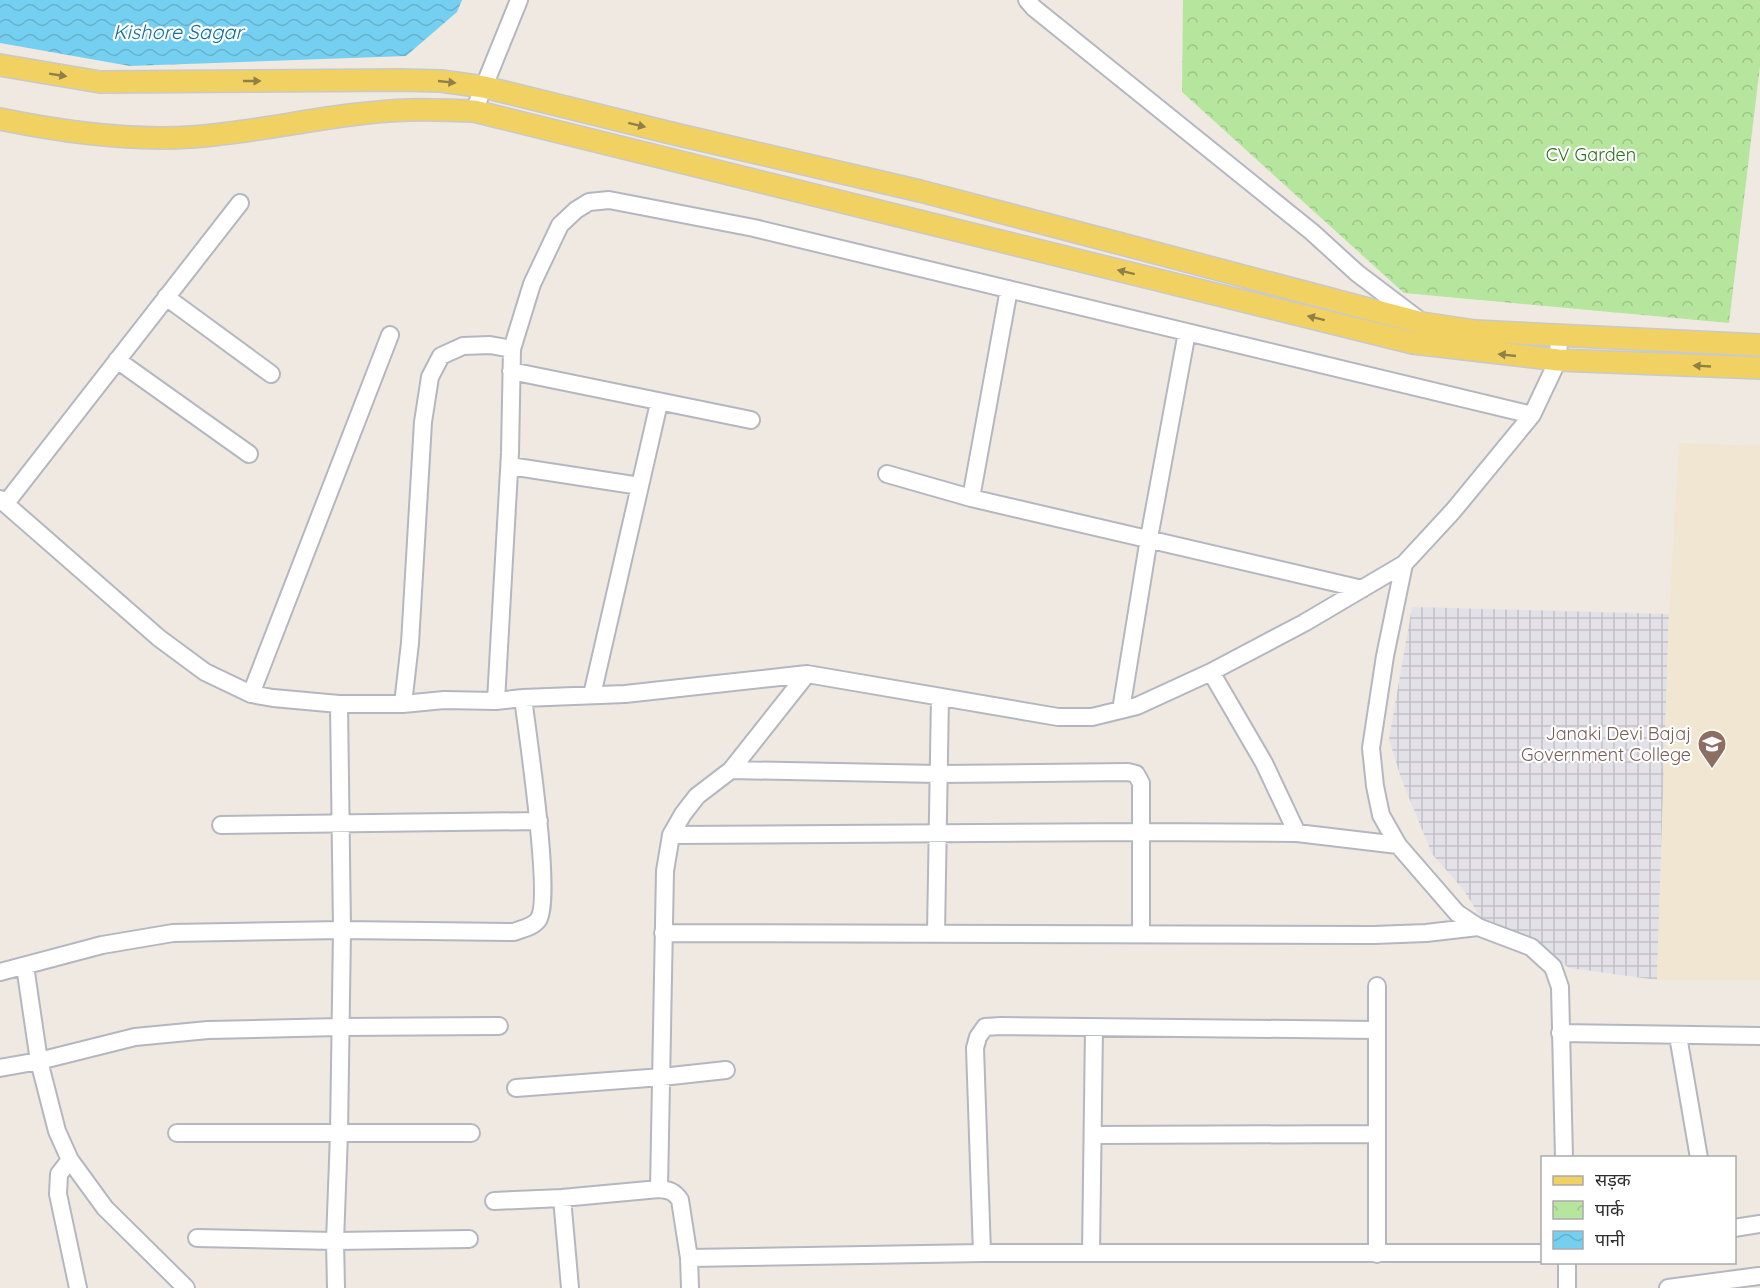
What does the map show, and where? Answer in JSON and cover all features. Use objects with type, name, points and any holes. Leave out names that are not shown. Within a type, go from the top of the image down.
[{"type":"main road","points":[[0,65],[100,82],[400,80],[441,81],[484,87],[920,191],[1422,323],[1475,331],[1559,337],[1760,345]]},
{"type":"main road","points":[[0,119],[41,128],[110,136],[191,136],[390,111],[474,111],[1413,343],[1558,360],[1760,368]]},
{"type":"street","points":[[474,111],[519,0]]},
{"type":"street","points":[[1027,0],[1034,8],[1312,231],[1357,273],[1422,323]]},
{"type":"street","points":[[496,700],[510,466],[512,349],[532,284],[560,225],[576,210],[589,202],[609,200],[754,228],[1532,415]]},
{"type":"street","points":[[240,203],[3,501],[159,638],[205,672],[251,694],[273,698],[339,704],[496,700],[625,694],[807,674],[1058,717],[1092,717],[1121,710],[1211,672],[1404,564],[1453,511],[1532,415],[1558,360],[1559,337]]},
{"type":"street","points":[[971,498],[1009,289]]},
{"type":"street","points":[[166,297],[271,374]]},
{"type":"street","points":[[1121,710],[1186,332]]},
{"type":"street","points":[[251,694],[390,335]]},
{"type":"street","points":[[403,704],[411,633],[423,422],[430,377],[441,356],[463,346],[490,345],[512,349]]},
{"type":"street","points":[[117,360],[249,454]]},
{"type":"street","points":[[511,372],[751,420]]},
{"type":"street","points":[[592,695],[659,403]]},
{"type":"street","points":[[510,466],[640,486]]},
{"type":"street","points":[[887,474],[971,498],[1362,589]]},
{"type":"street","points":[[1404,564],[1385,656],[1371,748],[1381,815],[1398,845],[1457,913],[1478,927],[1531,948],[1552,967],[1560,987],[1564,1156]]},
{"type":"street","points":[[1211,672],[1264,763],[1298,833]]},
{"type":"street","points":[[658,1189],[665,871],[671,835],[698,796],[731,770],[807,674]]},
{"type":"street","points":[[936,934],[940,697]]},
{"type":"street","points":[[0,972],[102,945],[173,933],[342,930],[514,932],[529,927],[538,920],[544,903],[539,820],[523,698]]},
{"type":"street","points":[[336,1288],[342,930],[339,704]]},
{"type":"street","points":[[731,770],[939,774],[1128,772],[1136,774],[1141,783],[1141,934]]},
{"type":"street","points":[[221,825],[539,820]]},
{"type":"street","points":[[671,835],[1298,833],[1398,845]]},
{"type":"street","points":[[663,933],[1374,935],[1426,933],[1478,927]]},
{"type":"street","points":[[25,966],[39,1061],[57,1131],[70,1160],[105,1208],[186,1288]]},
{"type":"street","points":[[1377,986],[1377,1254]]},
{"type":"street","points":[[0,1068],[39,1061],[135,1037],[208,1030],[499,1026]]},
{"type":"street","points":[[982,1253],[975,1048],[978,1037],[985,1027],[1377,1030]]},
{"type":"street","points":[[1091,1253],[1094,1028]]},
{"type":"street","points":[[1560,1033],[1760,1036]]},
{"type":"street","points":[[1678,1036],[1699,1156]]},
{"type":"street","points":[[516,1088],[726,1070]]},
{"type":"street","points":[[177,1133],[471,1132]]},
{"type":"street","points":[[1093,1135],[1377,1134]]},
{"type":"street","points":[[70,1160],[59,1174],[58,1194],[78,1288]]},
{"type":"street","points":[[494,1201],[669,1190],[680,1200],[690,1288]]},
{"type":"street","points":[[562,1198],[570,1288]]},
{"type":"street","points":[[1736,1228],[1760,1224]]},
{"type":"street","points":[[197,1238],[335,1241],[469,1239]]},
{"type":"street","points":[[688,1258],[982,1253],[1541,1253]]},
{"type":"street","points":[[1567,1264],[1567,1288]]},
{"type":"street","points":[[1668,1288],[1759,1276]]},
{"type":"shaded area","name":"Janaki Devi Bajaj Government College","points":[[1679,443],[1760,446],[1760,980],[1657,980],[1669,614]]},
{"type":"shaded area","points":[[1412,607],[1669,614],[1657,980],[1569,968],[1546,951],[1481,918],[1463,889],[1432,854],[1401,778],[1389,739]]},
{"type":"green space","name":"CV Garden","points":[[1183,0],[1760,0],[1760,66],[1729,323],[1404,293],[1182,92]]},
{"type":"water","name":"Kishore Sagar","points":[[0,0],[462,0],[457,12],[406,56],[130,66],[0,43]]},
{"type":"place","name":"Janaki Devi Bajaj Government College","points":[[1712,770]]}]
